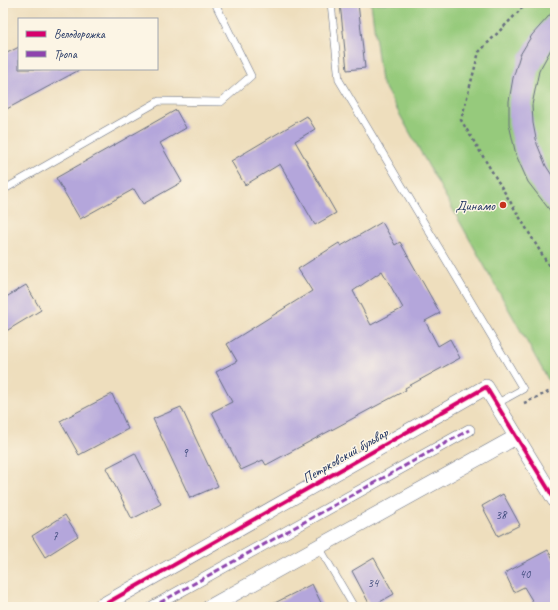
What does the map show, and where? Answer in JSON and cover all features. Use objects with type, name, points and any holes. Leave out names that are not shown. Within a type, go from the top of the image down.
[{"type":"street","name":"Петрковский бульвар","points":[[100,607],[486,387],[555,500]]},
{"type":"street","points":[[152,607],[469,430]]},
{"type":"street","points":[[210,607],[516,437]]},
{"type":"lane","points":[[3,190],[159,101],[221,102],[251,76],[215,3]]},
{"type":"lane","points":[[331,3],[339,80],[523,389],[496,404]]},
{"type":"lane","points":[[319,547],[354,607]]},
{"type":"path","points":[[527,3],[479,52],[461,120],[555,276]]},
{"type":"green space","name":"Динамо","points":[[371,3],[555,3],[555,392],[381,81]]},
{"type":"building","points":[[340,3],[358,3],[365,68],[347,70]]},
{"type":"building","points":[[555,9],[555,42],[539,71],[532,105],[533,123],[537,144],[546,166],[555,180],[555,217],[528,182],[516,155],[509,124],[509,101],[513,78],[520,55],[532,35]]},
{"type":"building","points":[[18,48],[18,70],[79,70],[3,111],[3,55]]},
{"type":"building","points":[[176,110],[186,128],[160,143],[182,182],[143,204],[134,189],[80,219],[56,178]]},
{"type":"building","points":[[307,116],[315,129],[295,141],[336,213],[315,225],[280,164],[245,185],[231,161]]},
{"type":"building","points":[[382,222],[395,245],[400,242],[440,313],[425,321],[438,346],[450,339],[460,358],[405,388],[406,390],[266,465],[263,460],[241,470],[212,412],[232,402],[216,372],[237,361],[227,344],[312,291],[298,269],[339,243],[341,246]],"holes":[[[382,271],[403,308],[371,325],[353,291]]]},
{"type":"building","points":[[26,285],[41,310],[3,333],[3,299]]},
{"type":"building","points":[[112,394],[128,429],[79,455],[60,421]]},
{"type":"building","points":[[181,407],[218,486],[190,498],[153,419]]},
{"type":"building","points":[[135,453],[161,504],[132,519],[106,468]]},
{"type":"building","points":[[503,494],[520,525],[498,536],[482,506]]},
{"type":"building","points":[[65,515],[78,536],[45,557],[32,536]]},
{"type":"building","points":[[548,550],[555,562],[555,607],[536,607],[524,587],[514,592],[505,573]]},
{"type":"building","points":[[374,558],[394,594],[371,607],[352,571]]},
{"type":"building","points":[[312,584],[323,607],[267,607]]},
{"type":"marked path","points":[[152,607],[469,430]]},
{"type":"cycle path","points":[[100,607],[486,387],[555,500]]},
{"type":"place","name":"Динамо","points":[[503,205]]}]
